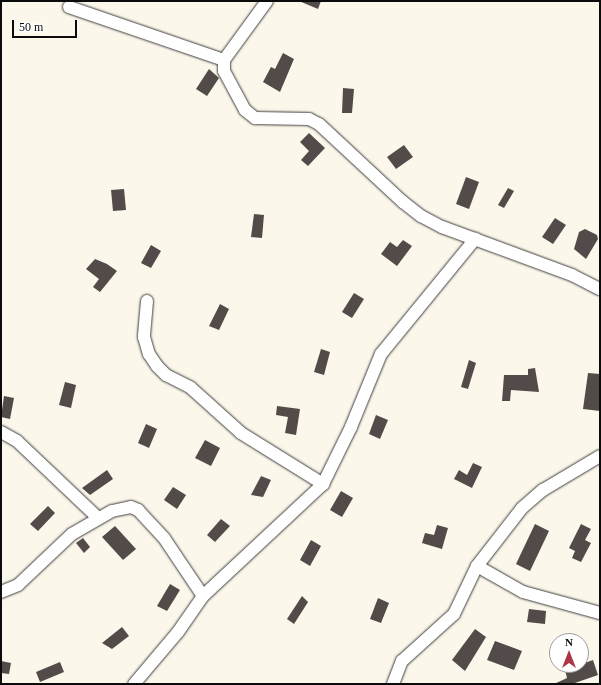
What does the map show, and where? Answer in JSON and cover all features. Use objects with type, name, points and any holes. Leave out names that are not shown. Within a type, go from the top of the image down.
[{"type":"street","points":[[267,1],[224,60],[224,71],[245,110],[255,118],[309,119],[319,124],[403,202],[421,216],[442,227],[572,275],[600,289]]},
{"type":"street","points":[[69,8],[224,60]]},
{"type":"street","points":[[134,684],[178,632],[203,596],[323,484],[351,427],[381,354],[475,239]]},
{"type":"street","points":[[147,301],[144,337],[149,354],[157,366],[166,375],[191,388],[241,433],[323,484]]},
{"type":"street","points":[[1,432],[17,440],[98,518]]},
{"type":"street","points":[[393,684],[402,661],[454,614],[477,566],[492,544],[532,499],[600,456]]},
{"type":"street","points":[[1,592],[18,585],[72,534],[98,518],[123,507],[138,510],[164,538],[203,596]]},
{"type":"street","points":[[477,566],[523,592],[600,613]]},
{"type":"building","points":[[299,1],[321,1],[318,9]]},
{"type":"building","points":[[283,53],[294,59],[280,92],[263,82],[271,67],[275,69]]},
{"type":"building","points":[[209,69],[219,78],[207,96],[196,89]]},
{"type":"building","points":[[343,88],[354,89],[352,113],[342,113]]},
{"type":"building","points":[[309,133],[325,148],[308,166],[301,160],[309,151],[300,142]]},
{"type":"building","points":[[404,145],[413,157],[396,169],[387,157]]},
{"type":"building","points":[[466,177],[479,182],[469,209],[456,204]]},
{"type":"building","points":[[508,188],[514,191],[504,208],[498,205]]},
{"type":"building","points":[[124,189],[126,210],[113,211],[111,190]]},
{"type":"building","points":[[254,214],[264,215],[262,238],[251,237]]},
{"type":"building","points":[[555,218],[566,225],[553,244],[542,237]]},
{"type":"building","points":[[585,229],[597,235],[598,239],[586,259],[574,249],[579,232]]},
{"type":"building","points":[[403,240],[412,246],[397,266],[381,254],[390,242],[397,247]]},
{"type":"building","points":[[151,245],[161,251],[151,268],[141,263]]},
{"type":"building","points":[[95,259],[107,264],[117,271],[100,292],[93,287],[99,279],[86,269]]},
{"type":"building","points":[[354,293],[364,299],[352,318],[342,312]]},
{"type":"building","points":[[220,304],[229,309],[219,330],[209,326]]},
{"type":"building","points":[[321,349],[330,352],[324,375],[314,372]]},
{"type":"building","points":[[469,360],[476,363],[468,389],[461,387]]},
{"type":"building","points":[[535,368],[539,392],[511,390],[510,401],[502,401],[504,375],[528,375],[528,369]]},
{"type":"building","points":[[588,373],[600,374],[600,411],[583,409]]},
{"type":"building","points":[[65,382],[76,385],[71,408],[59,405]]},
{"type":"building","points":[[4,396],[14,398],[10,419],[1,417]]},
{"type":"building","points":[[277,406],[300,409],[296,435],[285,433],[288,417],[276,415]]},
{"type":"building","points":[[376,415],[388,420],[380,439],[369,434]]},
{"type":"building","points":[[146,424],[157,429],[149,448],[138,443]]},
{"type":"building","points":[[205,440],[220,448],[211,466],[195,458]]},
{"type":"building","points":[[473,463],[482,467],[472,488],[454,479],[459,470],[467,475]]},
{"type":"building","points":[[107,470],[113,479],[90,495],[82,488]]},
{"type":"building","points":[[261,476],[271,480],[263,497],[251,495]]},
{"type":"building","points":[[173,487],[186,495],[177,509],[164,500]]},
{"type":"building","points":[[341,491],[353,498],[342,517],[330,510]]},
{"type":"building","points":[[48,506],[55,513],[38,531],[30,524]]},
{"type":"building","points":[[221,519],[230,526],[215,542],[207,535]]},
{"type":"building","points":[[535,524],[549,531],[530,571],[516,564]]},
{"type":"building","points":[[581,524],[591,529],[585,540],[591,543],[581,562],[572,558],[575,551],[569,548]]},
{"type":"building","points":[[437,525],[448,528],[442,549],[422,543],[425,533],[434,535]]},
{"type":"building","points":[[115,526],[136,549],[123,560],[102,537]]},
{"type":"building","points":[[83,538],[90,547],[84,553],[76,543]]},
{"type":"building","points":[[311,540],[321,546],[310,566],[300,560]]},
{"type":"building","points":[[170,584],[180,590],[167,611],[157,606]]},
{"type":"building","points":[[302,596],[308,602],[294,624],[287,619]]},
{"type":"building","points":[[378,598],[389,603],[381,623],[370,619]]},
{"type":"building","points":[[529,609],[546,611],[545,624],[527,622]]},
{"type":"building","points":[[122,627],[129,636],[112,649],[102,643]]},
{"type":"building","points":[[475,629],[486,637],[465,671],[452,660]]},
{"type":"building","points":[[495,641],[522,651],[514,670],[487,660]]},
{"type":"building","points":[[593,660],[598,675],[572,684],[554,684],[567,678],[566,673],[589,673],[589,661]]},
{"type":"building","points":[[1,661],[11,663],[9,674],[1,673]]},
{"type":"building","points":[[60,662],[64,672],[40,682],[36,672]]}]
